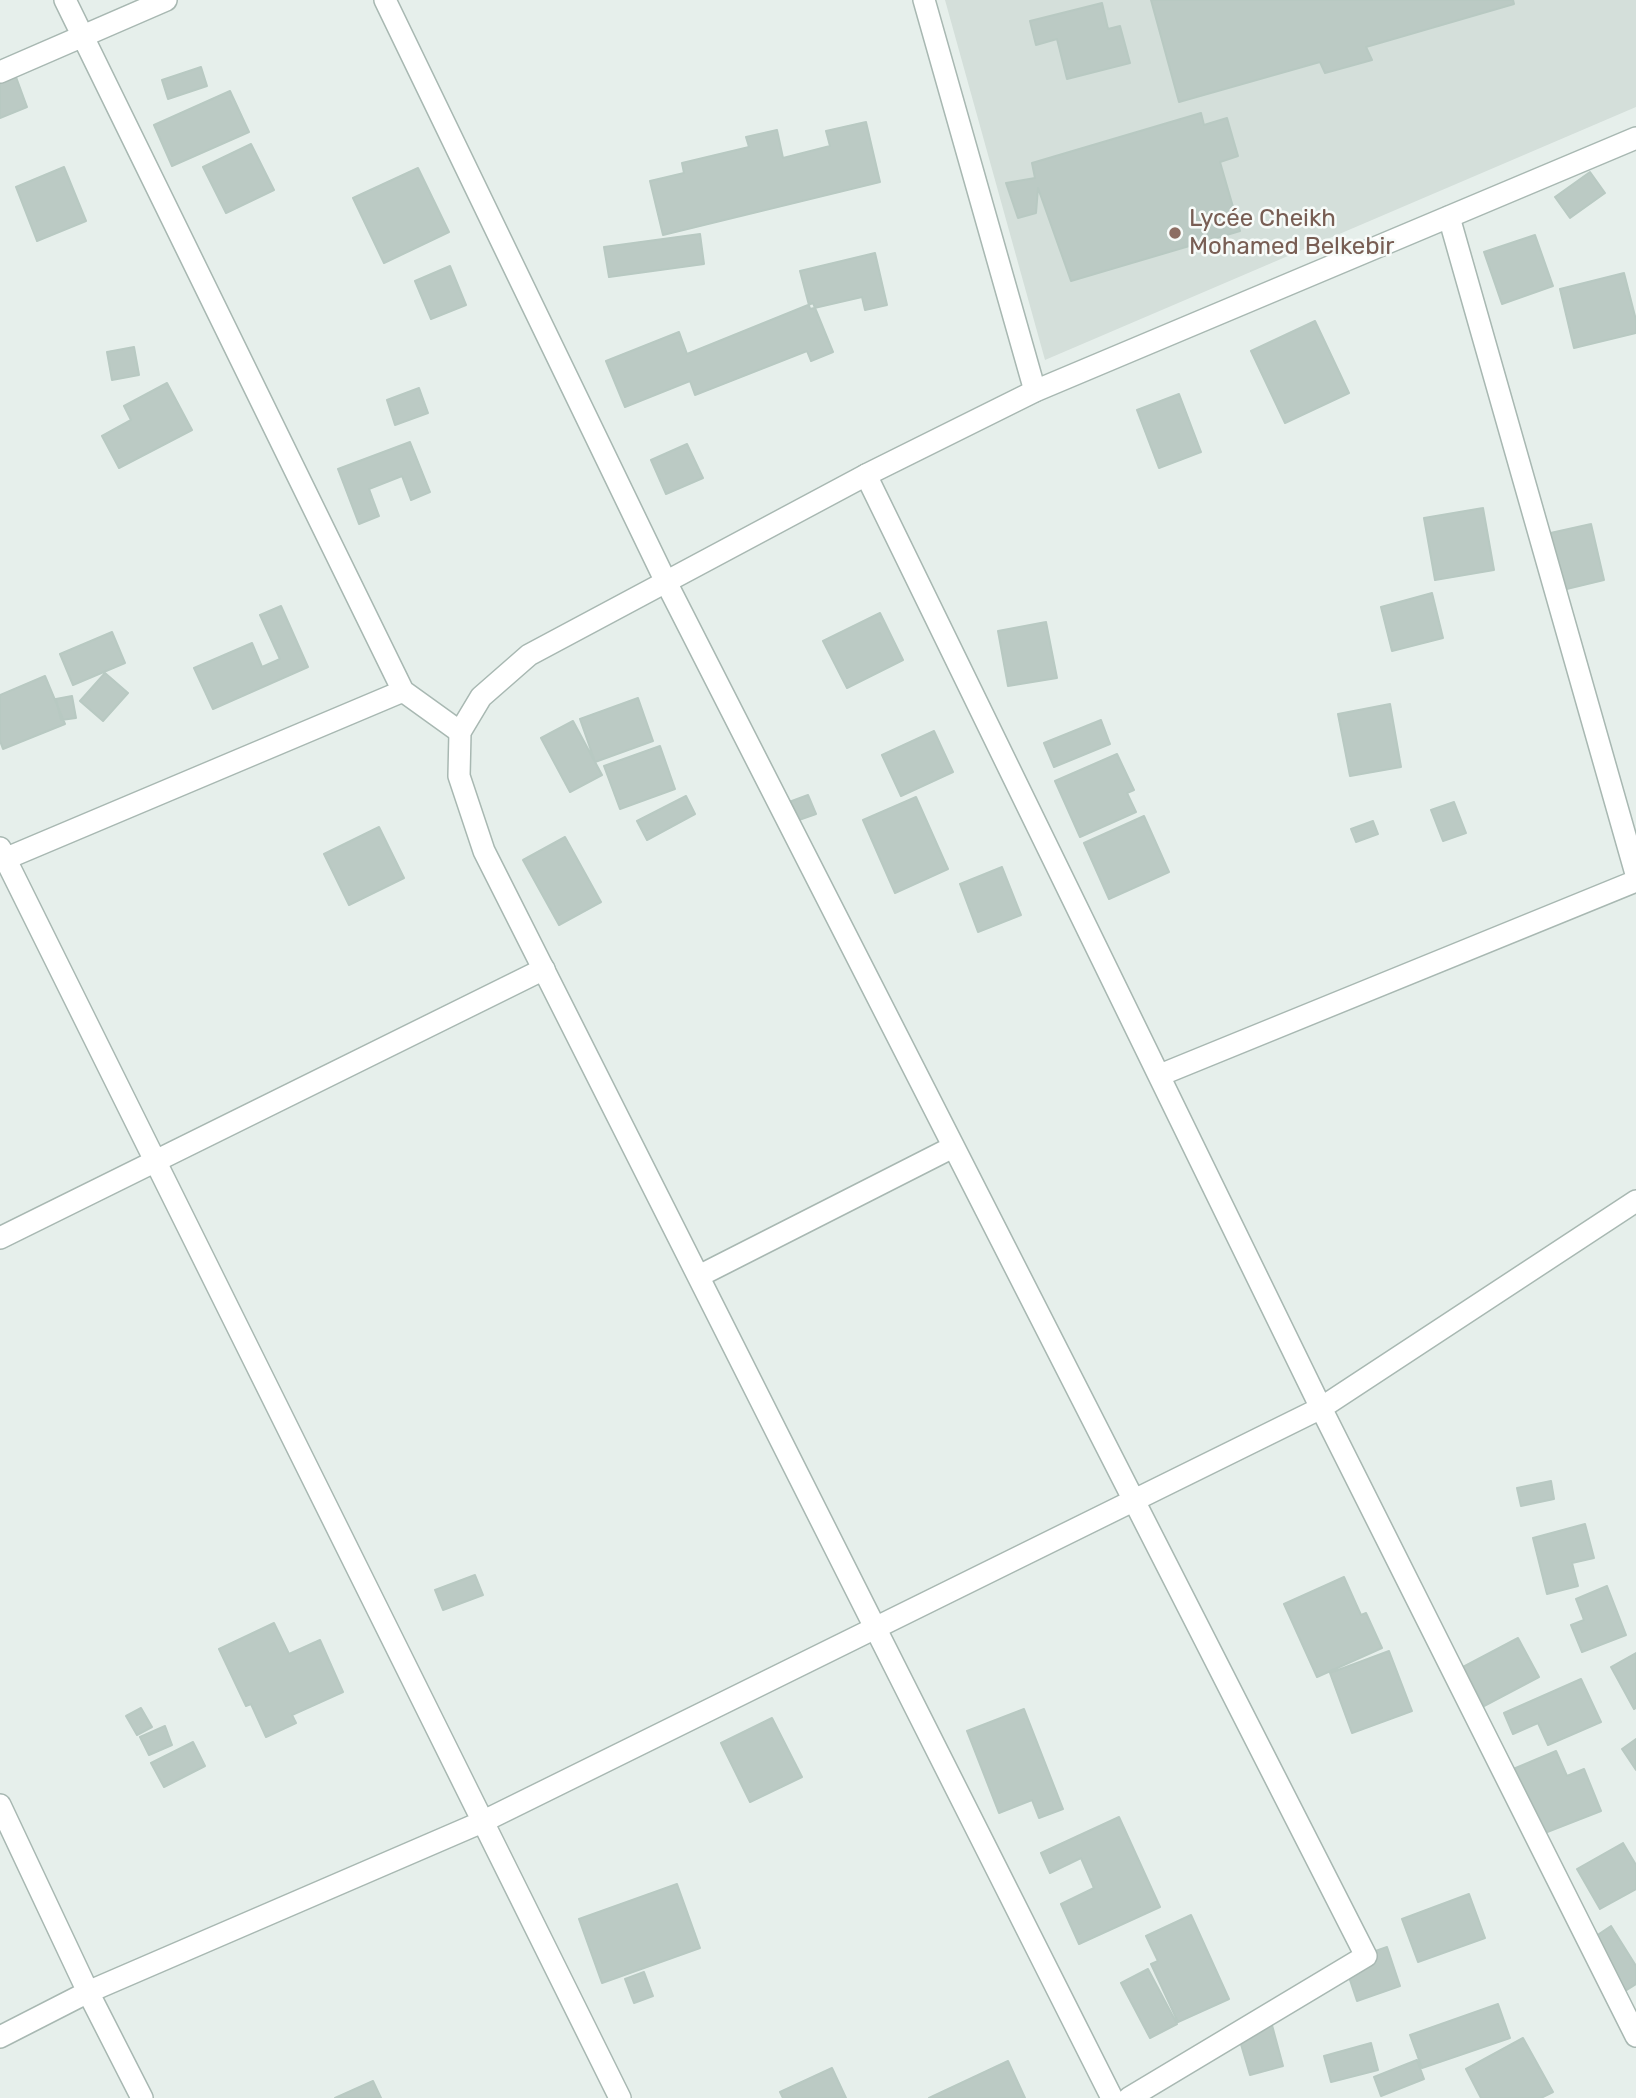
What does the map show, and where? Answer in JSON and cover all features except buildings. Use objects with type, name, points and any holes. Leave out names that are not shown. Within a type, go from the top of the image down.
[{"type":"street","points":[[65,0],[403,691],[460,732]]},
{"type":"street","points":[[0,72],[166,0]]},
{"type":"street","points":[[385,0],[666,582],[1366,1956],[1129,2098]]},
{"type":"street","points":[[924,0],[1035,391]]},
{"type":"street","points":[[1112,2098],[484,850],[458,776],[460,732],[481,697],[529,655],[866,475],[1035,391],[1636,138]]},
{"type":"street","points":[[1449,217],[1636,874]]},
{"type":"street","points":[[866,475],[1321,1408],[1636,2036]]},
{"type":"street","points":[[403,691],[2,856],[620,2098]]},
{"type":"street","points":[[1160,1075],[1636,881]]},
{"type":"street","points":[[0,1238],[544,969]]},
{"type":"street","points":[[699,1276],[953,1147]]},
{"type":"street","points":[[0,2037],[88,1992],[482,1822],[1321,1408],[1636,1201]]},
{"type":"street","points":[[0,1805],[88,1992],[142,2098]]},
{"type":"shaded area","name":"Lycée Cheikh Mohamed Belkebir","points":[[945,0],[1636,0],[1636,107],[1045,360]]},
{"type":"place","name":"Lycée Cheikh Mohamed Belkebir","points":[[1175,233]]}]
